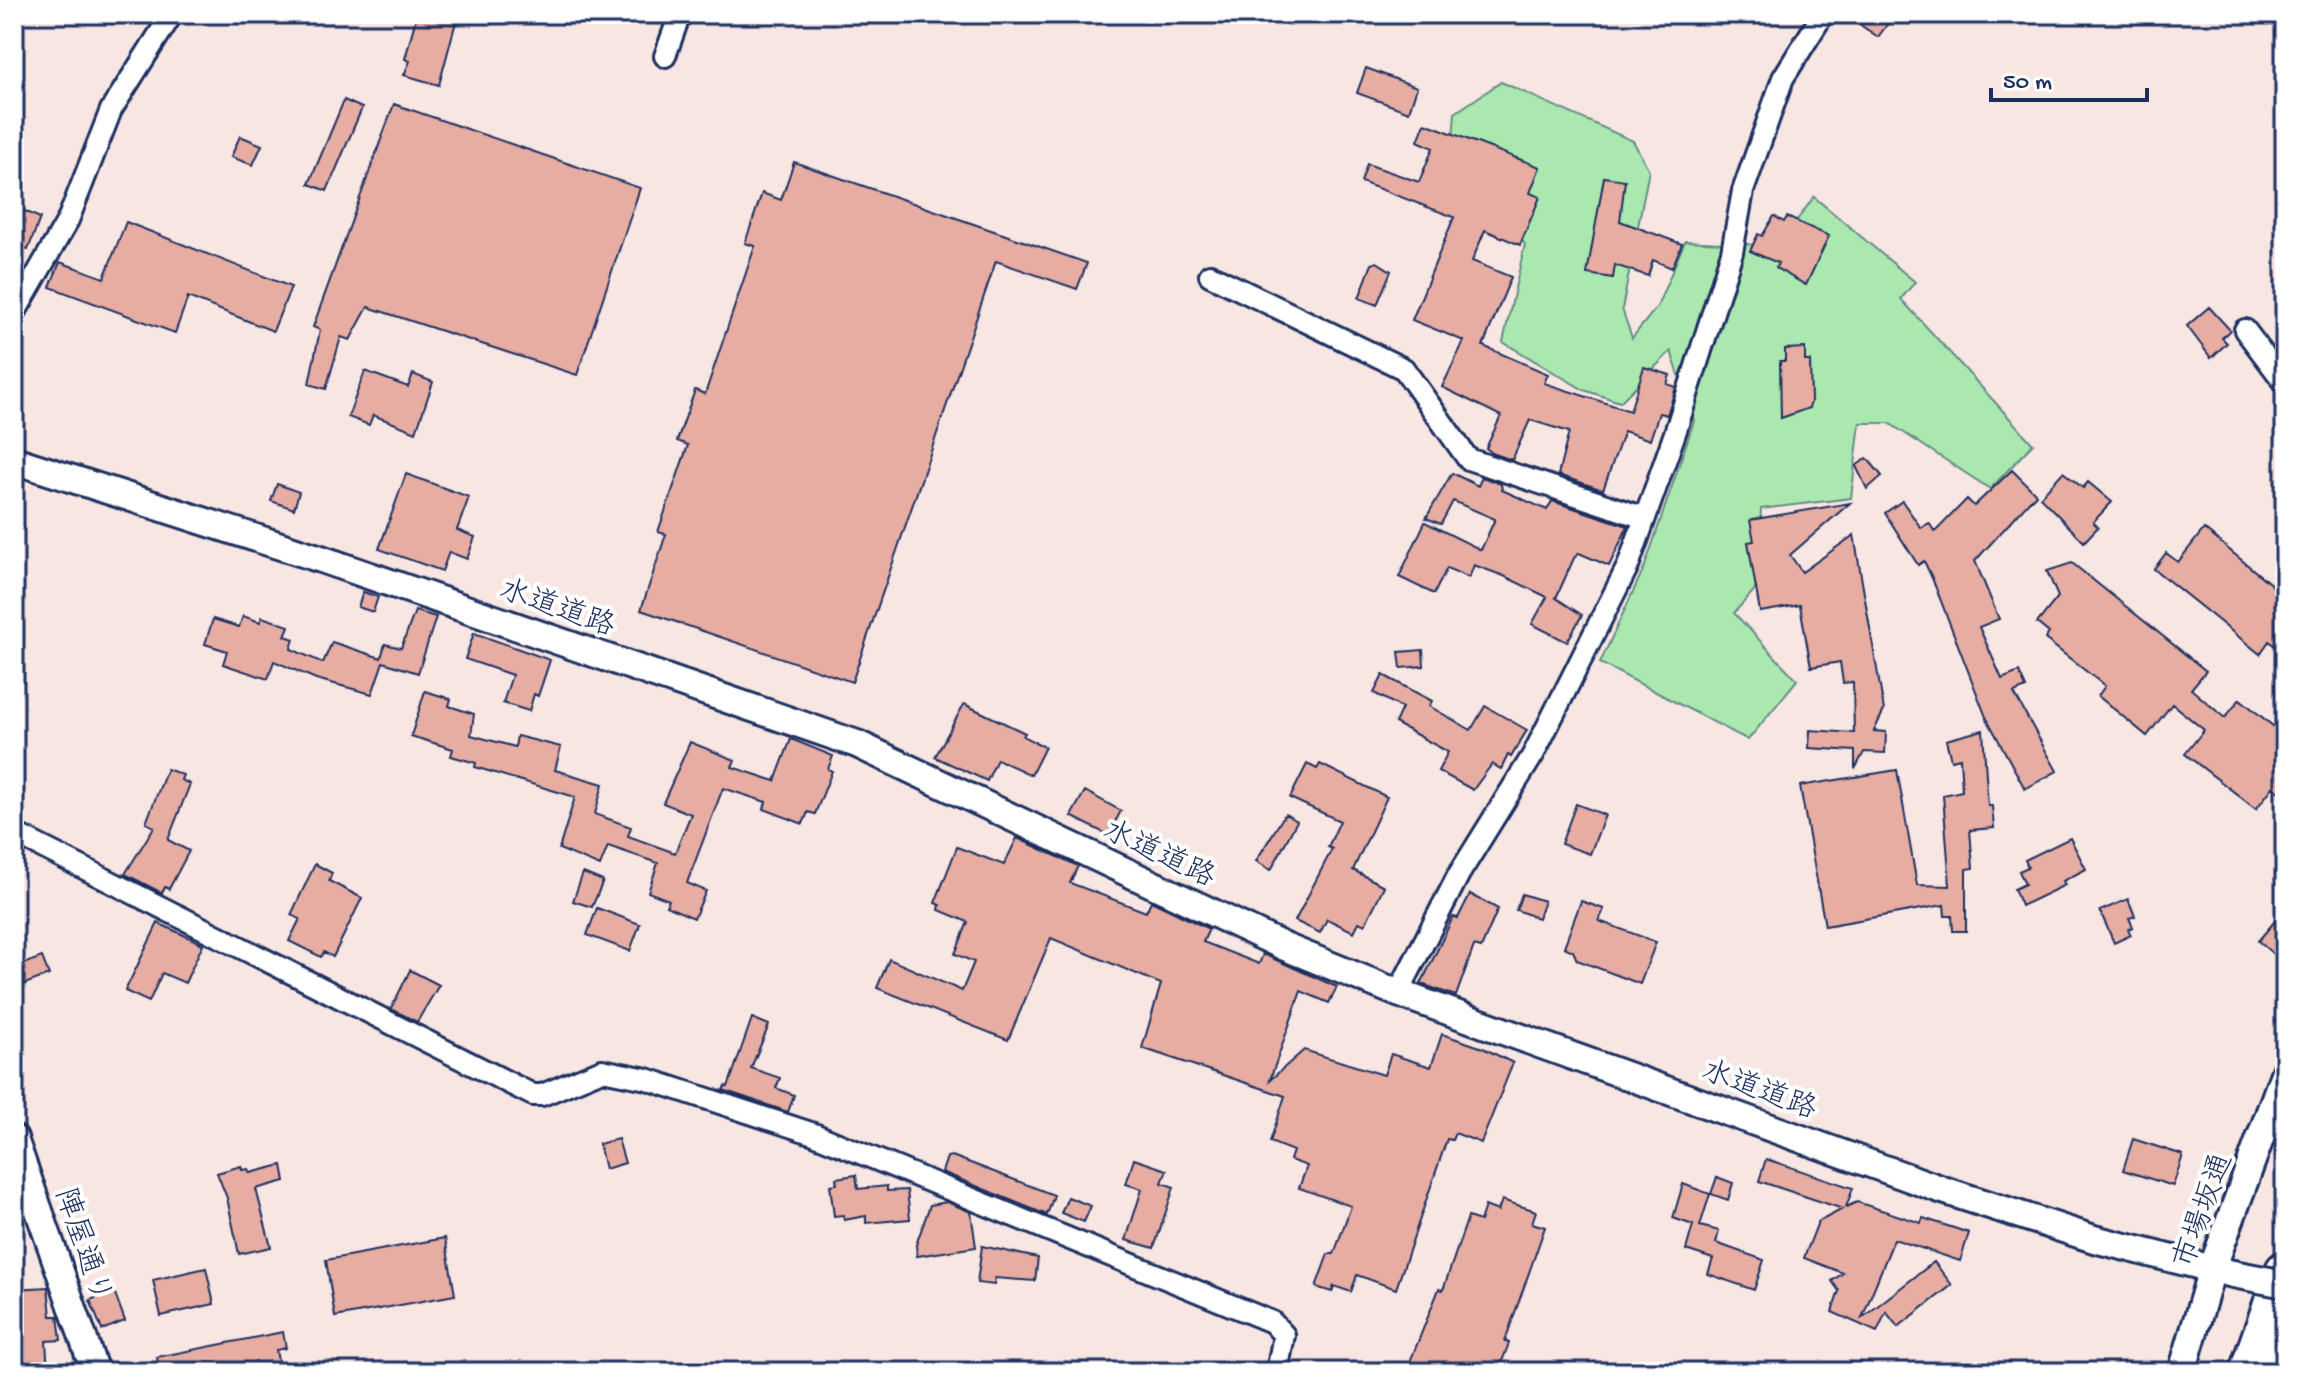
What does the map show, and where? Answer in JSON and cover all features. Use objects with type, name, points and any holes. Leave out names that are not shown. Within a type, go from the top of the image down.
[{"type":"highway","points":[[2249,1372],[2285,1271]]},
{"type":"street","points":[[14,314],[68,220],[111,110],[172,14]]},
{"type":"street","points":[[665,56],[680,14]]},
{"type":"street","points":[[1398,993],[1459,874],[1533,755],[1628,566],[1732,252],[1743,191],[1783,78],[1823,14]]},
{"type":"street","points":[[1210,275],[1404,369],[1468,459],[1645,518]]},
{"type":"street","points":[[2245,330],[2285,383]]},
{"type":"street","name":"水道道路","points":[[14,460],[321,559],[857,744],[1285,947],[1398,993],[1940,1189],[2094,1239],[2222,1272],[2285,1284]]},
{"type":"street","points":[[14,833],[533,1095],[542,1095],[602,1070],[647,1079],[814,1134],[1272,1322],[1284,1335],[1277,1372]]},
{"type":"street","name":"市場坂通","points":[[2182,1372],[2222,1272],[2285,1071]]},
{"type":"street","name":"陣屋通り","points":[[14,1139],[23,1193],[95,1372]]},
{"type":"green space","points":[[1501,82],[1633,141],[1649,170],[1622,309],[1632,338],[1657,307],[1685,241],[1778,246],[1814,197],[1915,282],[1901,299],[2033,444],[1990,489],[1889,423],[1860,423],[1851,498],[1761,509],[1758,586],[1734,613],[1797,680],[1748,740],[1600,663],[1645,566],[1694,421],[1671,351],[1620,402],[1584,390],[1503,342],[1525,244],[1451,164],[1455,113]]},
{"type":"building","points":[[417,14],[458,14],[439,85],[404,75],[410,61],[405,59]]},
{"type":"building","points":[[1844,14],[1895,14],[1878,37]]},
{"type":"building","points":[[1366,68],[1417,87],[1409,112],[1357,93]]},
{"type":"building","points":[[344,100],[362,108],[327,191],[309,184]]},
{"type":"building","points":[[394,104],[640,188],[577,375],[368,307],[350,340],[341,337],[326,389],[309,384],[320,330],[313,327]]},
{"type":"building","points":[[1425,123],[1540,167],[1530,193],[1540,197],[1520,245],[1485,230],[1472,261],[1511,277],[1483,346],[1548,374],[1544,383],[1630,411],[1644,367],[1670,375],[1667,384],[1676,387],[1667,415],[1659,413],[1650,440],[1624,431],[1603,490],[1558,475],[1569,432],[1530,420],[1512,460],[1492,453],[1486,448],[1501,416],[1442,387],[1464,341],[1412,320],[1454,217],[1361,182],[1367,164],[1419,182],[1433,148],[1418,141]]},
{"type":"building","points":[[240,136],[262,145],[253,165],[231,157]]},
{"type":"building","points":[[794,162],[1087,263],[1077,289],[996,261],[852,682],[641,610],[666,534],[658,532],[688,445],[677,441],[695,390],[705,394],[755,246],[745,243],[762,193],[781,200]]},
{"type":"building","points":[[1604,177],[1625,180],[1620,221],[1682,244],[1672,268],[1653,260],[1648,276],[1615,265],[1613,278],[1587,274]]},
{"type":"building","points":[[14,206],[40,218],[28,250],[14,244]]},
{"type":"building","points":[[1774,216],[1784,222],[1787,217],[1829,236],[1806,285],[1776,268],[1778,263],[1750,251],[1758,234],[1762,236]]},
{"type":"building","points":[[126,222],[291,287],[273,331],[188,297],[175,333],[50,287],[60,262],[104,278]]},
{"type":"building","points":[[1377,262],[1391,271],[1377,305],[1359,298],[1372,264]]},
{"type":"building","points":[[2209,307],[2230,330],[2222,338],[2227,343],[2211,358],[2187,326]]},
{"type":"building","points":[[1805,348],[1805,361],[1810,361],[1809,408],[1781,418],[1780,361],[1785,361],[1785,349]]},
{"type":"building","points":[[365,371],[408,387],[413,374],[433,382],[416,432],[373,415],[369,425],[348,417]]},
{"type":"building","points":[[1867,458],[1882,476],[1867,489],[1856,466]]},
{"type":"building","points":[[2012,470],[2036,494],[1975,561],[1999,619],[1979,627],[2002,679],[2019,672],[2026,688],[2014,693],[2057,771],[2025,789],[1986,717],[1924,561],[1918,565],[1885,513],[1902,501],[1921,528],[1929,523],[1935,532],[1967,499],[1974,506]]},
{"type":"building","points":[[2063,472],[2083,488],[2088,482],[2112,502],[2093,522],[2098,527],[2084,542],[2040,497]]},
{"type":"building","points":[[1452,473],[1478,486],[1482,477],[1501,484],[1502,490],[1547,510],[1552,501],[1628,526],[1609,566],[1579,553],[1574,558],[1556,598],[1582,615],[1567,642],[1532,624],[1547,597],[1504,576],[1474,565],[1469,578],[1447,568],[1434,594],[1399,577],[1425,522],[1481,550],[1495,519],[1453,501],[1441,524],[1426,518]]},
{"type":"building","points":[[406,474],[469,497],[457,530],[475,537],[467,559],[449,552],[442,571],[379,549]]},
{"type":"building","points":[[277,484],[299,492],[294,509],[271,501]]},
{"type":"building","points":[[1850,503],[1790,555],[1802,572],[1854,535],[1884,710],[1874,731],[1886,732],[1885,753],[1864,752],[1855,769],[1855,751],[1809,748],[1810,730],[1854,733],[1853,682],[1843,683],[1840,662],[1811,667],[1800,605],[1760,612],[1748,542],[1754,541],[1750,520]]},
{"type":"building","points":[[2204,529],[2285,596],[2285,655],[2269,641],[2260,654],[2154,569],[2166,553],[2178,562]]},
{"type":"building","points":[[2072,563],[2206,671],[2191,689],[2225,718],[2240,699],[2285,736],[2285,796],[2273,787],[2256,809],[2185,754],[2204,730],[2172,704],[2147,736],[2098,696],[2105,686],[2045,639],[2049,633],[2037,623],[2058,597],[2047,571]]},
{"type":"building","points":[[363,592],[378,597],[373,612],[358,607]]},
{"type":"building","points":[[415,611],[436,617],[418,673],[383,662],[372,694],[316,679],[274,661],[268,679],[223,664],[227,651],[205,644],[213,619],[239,627],[243,616],[260,622],[262,617],[289,626],[285,636],[294,639],[291,649],[323,663],[332,642],[381,658],[385,644],[401,648]]},
{"type":"building","points":[[474,633],[550,660],[538,696],[534,694],[529,711],[503,703],[512,675],[465,659]]},
{"type":"building","points":[[1423,650],[1424,666],[1401,668],[1399,652]]},
{"type":"building","points":[[1383,675],[1432,701],[1429,706],[1471,730],[1485,706],[1527,730],[1501,769],[1492,764],[1473,790],[1438,771],[1448,752],[1395,723],[1402,708],[1374,693]]},
{"type":"building","points":[[425,691],[451,699],[449,706],[474,714],[471,735],[515,747],[517,736],[561,747],[555,770],[603,784],[595,814],[631,827],[628,836],[675,853],[691,814],[663,803],[690,742],[735,760],[732,767],[775,781],[791,739],[833,756],[828,769],[832,771],[815,814],[808,812],[803,824],[764,809],[766,802],[723,788],[687,883],[706,891],[694,918],[666,906],[669,900],[648,892],[658,863],[608,846],[600,866],[559,849],[575,797],[475,767],[476,763],[451,756],[453,749],[411,736]]},
{"type":"building","points":[[964,704],[1025,733],[1023,736],[1045,747],[1031,775],[997,759],[987,781],[935,757]]},
{"type":"building","points":[[1983,730],[1988,806],[1992,806],[1994,828],[1970,830],[1973,868],[1966,869],[1966,931],[1953,931],[1952,916],[1945,916],[1944,905],[1825,926],[1800,786],[1897,770],[1917,885],[1950,886],[1943,795],[1962,791],[1960,758],[1951,760],[1946,740]]},
{"type":"building","points":[[1307,764],[1317,769],[1320,764],[1387,797],[1353,870],[1384,886],[1365,925],[1359,922],[1354,932],[1327,919],[1320,933],[1295,921],[1332,849],[1328,847],[1340,821],[1290,798]]},
{"type":"building","points":[[167,769],[183,775],[181,780],[190,784],[168,840],[189,851],[169,889],[165,887],[162,893],[125,874],[154,827],[146,823]]},
{"type":"building","points":[[1085,791],[1121,811],[1108,835],[1071,816]]},
{"type":"building","points":[[1576,804],[1605,815],[1590,854],[1561,844]]},
{"type":"building","points":[[1285,814],[1297,821],[1271,870],[1256,861]]},
{"type":"building","points":[[1017,838],[1078,866],[1070,883],[1146,912],[1151,901],[1209,929],[1203,942],[1259,964],[1263,954],[1337,987],[1329,1003],[1301,991],[1270,1080],[1304,1050],[1384,1075],[1391,1054],[1431,1067],[1442,1034],[1483,1048],[1513,1063],[1481,1143],[1455,1133],[1452,1140],[1447,1139],[1396,1289],[1357,1275],[1351,1292],[1334,1286],[1332,1292],[1316,1287],[1328,1254],[1334,1254],[1351,1206],[1299,1188],[1307,1166],[1290,1160],[1293,1151],[1270,1142],[1285,1096],[1142,1048],[1161,984],[1051,938],[1008,1040],[877,988],[889,959],[962,991],[974,962],[955,954],[968,922],[939,910],[940,905],[935,903],[957,847],[1004,865]]},
{"type":"building","points":[[2070,838],[2086,869],[2063,881],[2065,885],[2021,906],[2014,889],[2025,884],[2019,871],[2028,867],[2025,860]]},
{"type":"building","points":[[315,864],[332,873],[329,881],[362,898],[333,957],[324,952],[321,957],[289,941],[300,919],[291,915]]},
{"type":"building","points":[[583,873],[603,881],[592,907],[573,901]]},
{"type":"building","points":[[1470,894],[1498,909],[1481,948],[1474,946],[1456,996],[1421,984],[1453,917],[1458,918]]},
{"type":"building","points":[[1522,894],[1544,901],[1538,918],[1516,910]]},
{"type":"building","points":[[2128,899],[2135,916],[2129,918],[2133,927],[2128,929],[2131,935],[2114,943],[2100,911]]},
{"type":"building","points":[[1581,901],[1604,909],[1599,921],[1656,942],[1640,984],[1577,960],[1573,951],[1564,947]]},
{"type":"building","points":[[597,908],[640,924],[630,951],[587,935]]},
{"type":"building","points":[[2275,921],[2285,930],[2285,964],[2258,941]]},
{"type":"building","points":[[158,923],[203,944],[185,983],[162,973],[149,1002],[125,991]]},
{"type":"building","points":[[42,957],[49,975],[22,985],[15,967]]},
{"type":"building","points":[[410,970],[439,985],[417,1022],[391,1009]]},
{"type":"building","points":[[752,1018],[769,1025],[751,1068],[780,1078],[776,1088],[794,1095],[788,1112],[723,1090],[725,1086],[728,1087]]},
{"type":"building","points":[[618,1139],[625,1163],[605,1169],[599,1144]]},
{"type":"building","points":[[2133,1139],[2183,1155],[2173,1186],[2123,1170]]},
{"type":"building","points":[[952,1156],[1054,1195],[1047,1215],[942,1172],[947,1157]]},
{"type":"building","points":[[1134,1159],[1167,1170],[1162,1183],[1174,1187],[1154,1248],[1126,1240],[1142,1189],[1126,1184]]},
{"type":"building","points":[[1766,1159],[1853,1188],[1846,1207],[1857,1202],[1921,1223],[1923,1218],[1969,1233],[1960,1261],[1894,1239],[1862,1318],[1934,1262],[1952,1285],[1898,1327],[1886,1312],[1877,1332],[1832,1312],[1839,1291],[1832,1281],[1843,1273],[1804,1258],[1818,1222],[1843,1209],[1759,1181]]},
{"type":"building","points":[[282,1165],[285,1181],[256,1189],[271,1247],[239,1254],[227,1198],[217,1173],[241,1166],[242,1170],[248,1169],[250,1173]]},
{"type":"building","points":[[856,1175],[858,1189],[887,1186],[887,1191],[907,1190],[910,1219],[866,1223],[866,1216],[844,1220],[843,1215],[834,1216],[830,1185],[837,1184],[836,1178]]},
{"type":"building","points":[[1717,1177],[1733,1183],[1728,1200],[1711,1194]]},
{"type":"building","points":[[1683,1184],[1710,1194],[1700,1226],[1719,1231],[1716,1243],[1764,1260],[1754,1290],[1708,1274],[1713,1259],[1686,1250],[1693,1225],[1673,1218]]},
{"type":"building","points":[[1068,1197],[1091,1206],[1084,1222],[1061,1213]]},
{"type":"building","points":[[1502,1200],[1536,1211],[1532,1223],[1545,1227],[1505,1341],[1509,1343],[1498,1372],[1406,1372],[1439,1289],[1443,1290],[1468,1217],[1480,1221],[1485,1206],[1498,1211]]},
{"type":"building","points":[[947,1202],[971,1212],[976,1247],[917,1256],[916,1245],[930,1205]]},
{"type":"building","points":[[445,1238],[455,1295],[335,1317],[326,1260]]},
{"type":"building","points":[[982,1246],[1038,1258],[1035,1281],[995,1278],[994,1285],[977,1283]]},
{"type":"building","points":[[206,1268],[214,1304],[161,1316],[153,1280]]},
{"type":"building","points":[[48,1287],[51,1316],[58,1316],[61,1340],[46,1341],[48,1372],[14,1372],[14,1289]]},
{"type":"building","points":[[114,1291],[125,1321],[102,1330],[90,1300]]},
{"type":"building","points":[[283,1332],[286,1348],[276,1350],[280,1372],[159,1372],[157,1357]]}]
